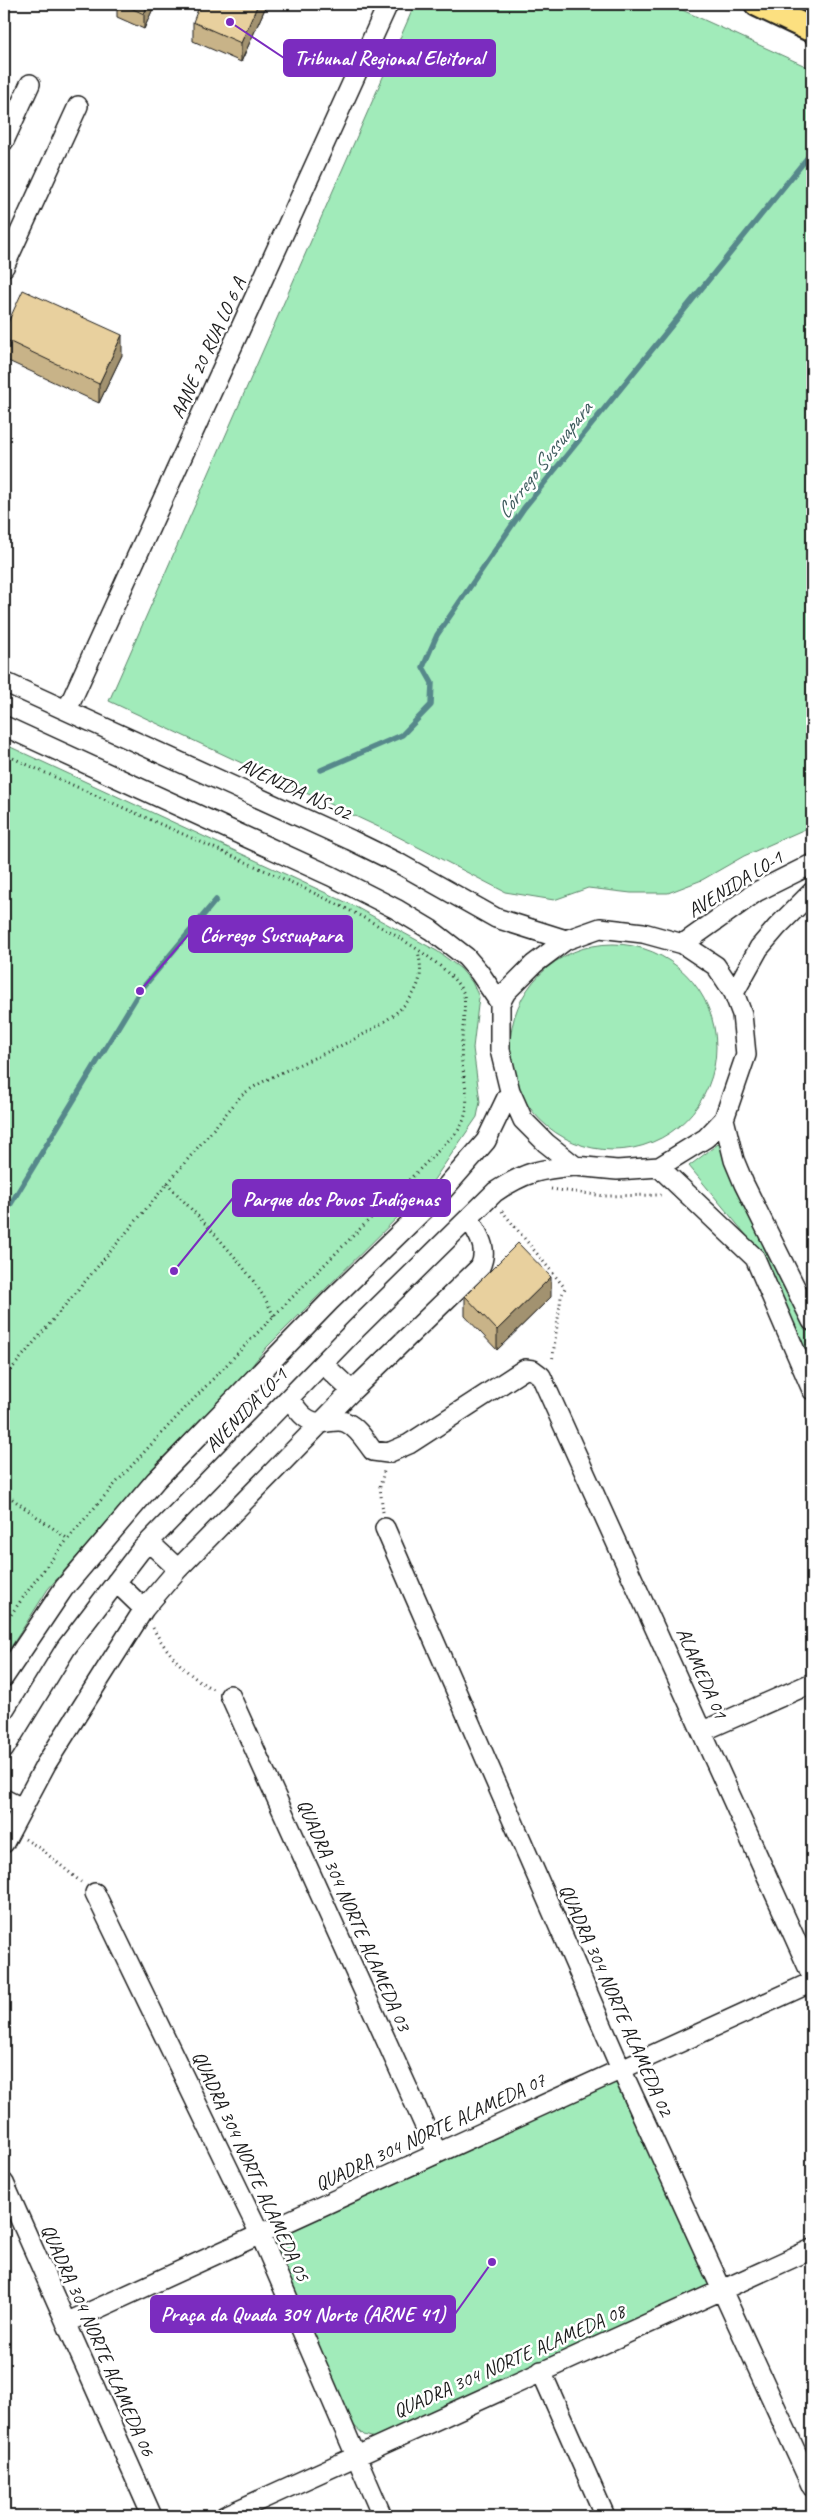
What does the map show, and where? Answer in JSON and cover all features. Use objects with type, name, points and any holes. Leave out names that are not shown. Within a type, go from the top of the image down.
[{"type":"main road","points":[[757,4],[812,30]]},
{"type":"street","name":"AANE 20 RUA LO 6 A","points":[[67,710],[388,4]]},
{"type":"street","points":[[4,141],[30,84]]},
{"type":"street","points":[[4,267],[78,106]]},
{"type":"street","name":"AVENIDA NS-02","points":[[4,682],[328,829],[400,864],[496,918],[566,940]]},
{"type":"street","points":[[4,726],[309,865],[381,901],[431,930],[474,966],[500,1004]]},
{"type":"street","name":"AVENIDA LO-1","points":[[683,944],[756,892],[812,864]]},
{"type":"street","points":[[734,993],[760,948],[777,927],[812,892]]},
{"type":"street","points":[[575,1166],[546,1143],[523,1120],[510,1091],[500,1050],[500,1004],[506,992],[534,964],[566,940],[600,928],[643,933],[683,944],[716,966],[734,993],[742,1014],[746,1055],[724,1119],[706,1138],[659,1167],[754,1257],[812,1390]]},
{"type":"street","name":"AVENIDA LO-1","points":[[4,1677],[64,1588],[156,1480],[330,1301],[438,1196],[486,1141],[510,1091]]},
{"type":"street","points":[[724,1119],[734,1160],[744,1184],[812,1321]]},
{"type":"street","name":"AVENIDA LO-1","points":[[4,1749],[66,1648],[149,1542],[323,1364],[473,1226],[496,1192],[515,1178],[540,1170],[575,1166],[617,1170],[659,1167]]},
{"type":"street","points":[[7,1836],[89,1692],[144,1609],[178,1569],[352,1391],[480,1267],[484,1251],[473,1226]]},
{"type":"street","points":[[323,1364],[352,1391]]},
{"type":"street","name":"ALAMEDA 01","points":[[388,1453],[409,1444],[525,1368],[533,1370],[541,1376],[703,1731],[812,1976]]},
{"type":"street","points":[[289,1398],[302,1417],[320,1424],[335,1421],[347,1422],[357,1431],[373,1452],[388,1453]]},
{"type":"street","name":"QUADRA 304 NORTE ALAMEDA 02","points":[[385,1528],[621,2069],[812,2487]]},
{"type":"street","points":[[149,1542],[178,1569]]},
{"type":"street","points":[[116,1582],[144,1609]]},
{"type":"street","points":[[703,1731],[812,1683]]},
{"type":"street","name":"QUADRA 304 NORTE ALAMEDA 03","points":[[230,1695],[437,2153]]},
{"type":"street","points":[[4,1799],[22,1808]]},
{"type":"street","name":"QUADRA 304 NORTE ALAMEDA 05","points":[[95,1893],[260,2234],[382,2516]]},
{"type":"street","name":"QUADRA 304 NORTE ALAMEDA 07","points":[[66,2323],[812,1982]]},
{"type":"street","name":"QUADRA 304 NORTE ALAMEDA 06","points":[[4,2183],[152,2516]]},
{"type":"street","name":"QUADRA 304 NORTE ALAMEDA 08","points":[[225,2516],[812,2249]]},
{"type":"street","points":[[541,2372],[605,2516]]},
{"type":"path","points":[[4,755],[284,880],[390,933],[438,964],[459,985],[466,1000],[461,1039],[467,1101],[464,1122],[457,1132],[274,1317],[140,1457],[68,1539],[4,1625]]},
{"type":"path","points":[[4,1378],[167,1183],[247,1092],[348,1042],[387,1018],[405,1003],[418,983],[421,972],[418,950]]},
{"type":"path","points":[[167,1183],[250,1276],[266,1298],[274,1317]]},
{"type":"path","points":[[543,1190],[552,1189],[604,1196],[663,1196]]},
{"type":"path","points":[[473,1226],[502,1212],[508,1207]]},
{"type":"path","points":[[502,1212],[565,1288],[560,1306],[548,1390]]},
{"type":"path","points":[[385,1528],[380,1487],[388,1453]]},
{"type":"path","points":[[4,1493],[68,1539]]},
{"type":"path","points":[[144,1609],[158,1638],[196,1678],[212,1688],[230,1695]]},
{"type":"path","points":[[7,1836],[41,1849],[95,1893]]},
{"type":"green space","points":[[415,4],[669,4],[812,69],[812,826],[744,856],[702,880],[668,893],[631,893],[588,888],[554,900],[505,892],[385,830],[109,701]]},
{"type":"green space","points":[[4,744],[352,905],[437,951],[460,968],[472,982],[479,997],[473,1048],[480,1102],[477,1117],[431,1184],[267,1347],[224,1400],[147,1477],[48,1589],[4,1658]]},
{"type":"green space","points":[[613,944],[633,946],[652,952],[661,956],[686,974],[704,999],[708,1008],[714,1027],[716,1047],[714,1067],[708,1086],[704,1095],[686,1120],[661,1138],[652,1142],[633,1148],[613,1150],[593,1148],[574,1142],[565,1138],[540,1120],[522,1095],[518,1086],[512,1067],[510,1047],[512,1027],[518,1008],[522,999],[540,974],[565,956],[574,952],[593,946]]},
{"type":"green space","points":[[722,1141],[768,1247],[812,1336],[812,1364],[761,1253],[689,1166]]},
{"type":"green space","points":[[617,2079],[711,2286],[375,2438],[364,2435],[349,2421],[273,2239],[283,2229]]},
{"type":"building","points":[[122,4],[148,4],[144,14]]},
{"type":"building","points":[[200,4],[258,4],[241,43],[193,22]]},
{"type":"building","points":[[23,290],[122,335],[99,384],[4,339],[4,331]]},
{"type":"building","points":[[4,491],[8,492],[4,502]]},
{"type":"building","points":[[518,1243],[551,1277],[497,1330],[465,1296]]},
{"type":"waterway","name":"Córrego Sussuapara","points":[[321,770],[402,735],[431,705],[432,683],[423,667],[437,635],[524,508],[812,152]]},
{"type":"waterway","name":"Córrego Sussuapara","points":[[4,1215],[140,991],[216,900]]},
{"type":"place","name":"Tribunal Regional Eleitoral","points":[[230,22]]},
{"type":"place","name":"Córrego Sussuapara","points":[[140,991]]},
{"type":"place","name":"Parque dos Povos Indígenas","points":[[174,1271]]},
{"type":"place","name":"Praça da Quada 304 Norte (ARNE 41)","points":[[492,2262]]}]
